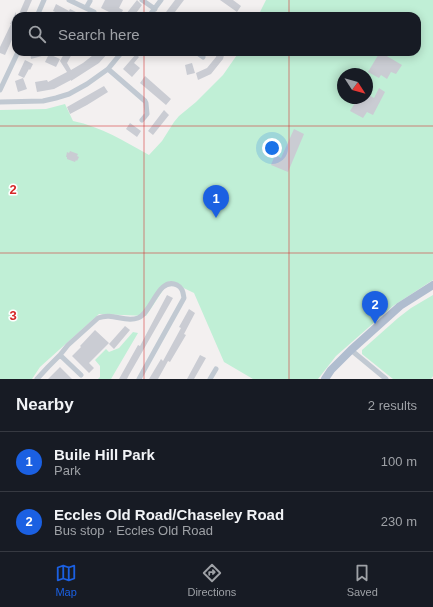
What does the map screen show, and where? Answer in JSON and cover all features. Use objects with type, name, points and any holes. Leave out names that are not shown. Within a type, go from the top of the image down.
[{"type":"main road","points":[[325,379],[331,370],[351,350],[400,306],[433,285]]},
{"type":"street","points":[[39,12],[44,0]]},
{"type":"street","points":[[69,0],[94,12]]},
{"type":"street","points":[[142,0],[155,9]]},
{"type":"street","points":[[153,12],[161,0]]},
{"type":"street","points":[[86,8],[90,1]]},
{"type":"street","points":[[0,90],[2,82],[16,56]]},
{"type":"street","points":[[0,102],[43,101],[56,98],[77,89],[94,79],[108,69],[119,56]]},
{"type":"street","points":[[108,69],[145,101],[147,114],[142,120]]},
{"type":"street","points":[[37,379],[68,345],[98,318],[104,316],[113,316],[128,320],[139,318],[157,294],[164,287],[172,283],[180,287],[184,293],[184,298],[139,379]]},
{"type":"street","points":[[351,350],[386,379]]},
{"type":"street","points":[[60,355],[80,375]]},
{"type":"street","points":[[210,379],[216,369]]},
{"type":"green space","points":[[266,0],[433,0],[433,280],[393,306],[336,356],[318,379],[253,379],[224,362],[194,293],[169,281],[146,316],[99,314],[40,367],[32,379],[0,379],[0,110],[46,109],[65,104],[73,121],[103,131],[149,155],[162,141],[179,116],[196,102],[223,75],[236,56],[421,56],[421,12],[260,12]]},
{"type":"green space","points":[[433,295],[433,376],[431,379],[393,379],[362,354],[362,350],[398,318],[411,308]]},
{"type":"green space","points":[[133,332],[138,333],[111,379],[98,379],[100,377],[100,366],[95,360],[106,349],[109,352],[119,348]]},
{"type":"building","points":[[25,0],[32,0],[27,12],[20,12]]},
{"type":"building","points":[[105,0],[123,0],[119,8],[123,10],[122,12],[109,12],[101,8]]},
{"type":"building","points":[[137,0],[142,5],[137,12],[128,12]]},
{"type":"building","points":[[175,0],[184,0],[175,12],[166,12]]},
{"type":"building","points":[[220,0],[233,0],[241,6],[237,12]]},
{"type":"building","points":[[56,4],[69,11],[70,9],[76,12],[55,12],[53,11]]},
{"type":"building","points":[[12,20],[12,40],[5,55],[0,53],[0,47]]},
{"type":"building","points":[[31,56],[42,56],[31,59]]},
{"type":"building","points":[[48,56],[53,56],[60,59],[56,67],[45,62]]},
{"type":"building","points":[[63,56],[71,56],[67,63],[71,70],[92,56],[105,56],[99,63],[71,81],[54,89],[37,92],[35,82],[47,80],[48,82],[67,72],[60,61]]},
{"type":"building","points":[[134,56],[139,57],[134,63],[140,68],[132,77],[123,69]]},
{"type":"building","points":[[224,56],[211,74],[198,80],[196,73],[207,68],[216,57]]},
{"type":"building","points":[[378,56],[387,56],[402,65],[396,74],[391,72],[387,79],[381,75],[379,78],[373,75],[373,68],[370,68]]},
{"type":"building","points":[[25,60],[33,64],[24,78],[18,75]]},
{"type":"building","points":[[192,63],[195,73],[187,75],[185,65]]},
{"type":"building","points":[[145,76],[171,99],[166,105],[140,83]]},
{"type":"building","points":[[23,78],[27,89],[18,92],[15,81]]},
{"type":"building","points":[[104,86],[108,92],[70,114],[67,107]]},
{"type":"building","points":[[379,88],[385,92],[373,115],[367,112],[363,118],[350,111],[354,104],[373,104]]},
{"type":"building","points":[[164,110],[169,115],[153,135],[148,131]]},
{"type":"building","points":[[130,123],[141,131],[137,137],[126,129]]},
{"type":"building","points":[[294,129],[304,134],[288,172],[271,165],[275,155],[281,158]]},
{"type":"building","points":[[70,151],[78,154],[77,156],[79,157],[77,161],[76,160],[75,162],[67,159],[67,152],[69,153]]},
{"type":"building","points":[[167,295],[173,298],[127,379],[119,379],[138,345],[140,346]]},
{"type":"building","points":[[189,309],[195,313],[184,334],[186,335],[170,362],[168,361],[158,379],[149,379],[161,359],[163,361],[181,328],[179,327]]},
{"type":"building","points":[[125,326],[130,330],[114,349],[109,344]]},
{"type":"building","points":[[95,330],[109,343],[89,363],[94,368],[89,373],[72,356]]},
{"type":"building","points":[[200,355],[206,358],[194,379],[187,379]]},
{"type":"building","points":[[60,367],[72,379],[48,379]]},
{"type":"place","name":"Buile Hill Park","points":[[216,218]]},
{"type":"place","name":"Eccles Old Road/Chaseley Road","points":[[375,324]]}]
